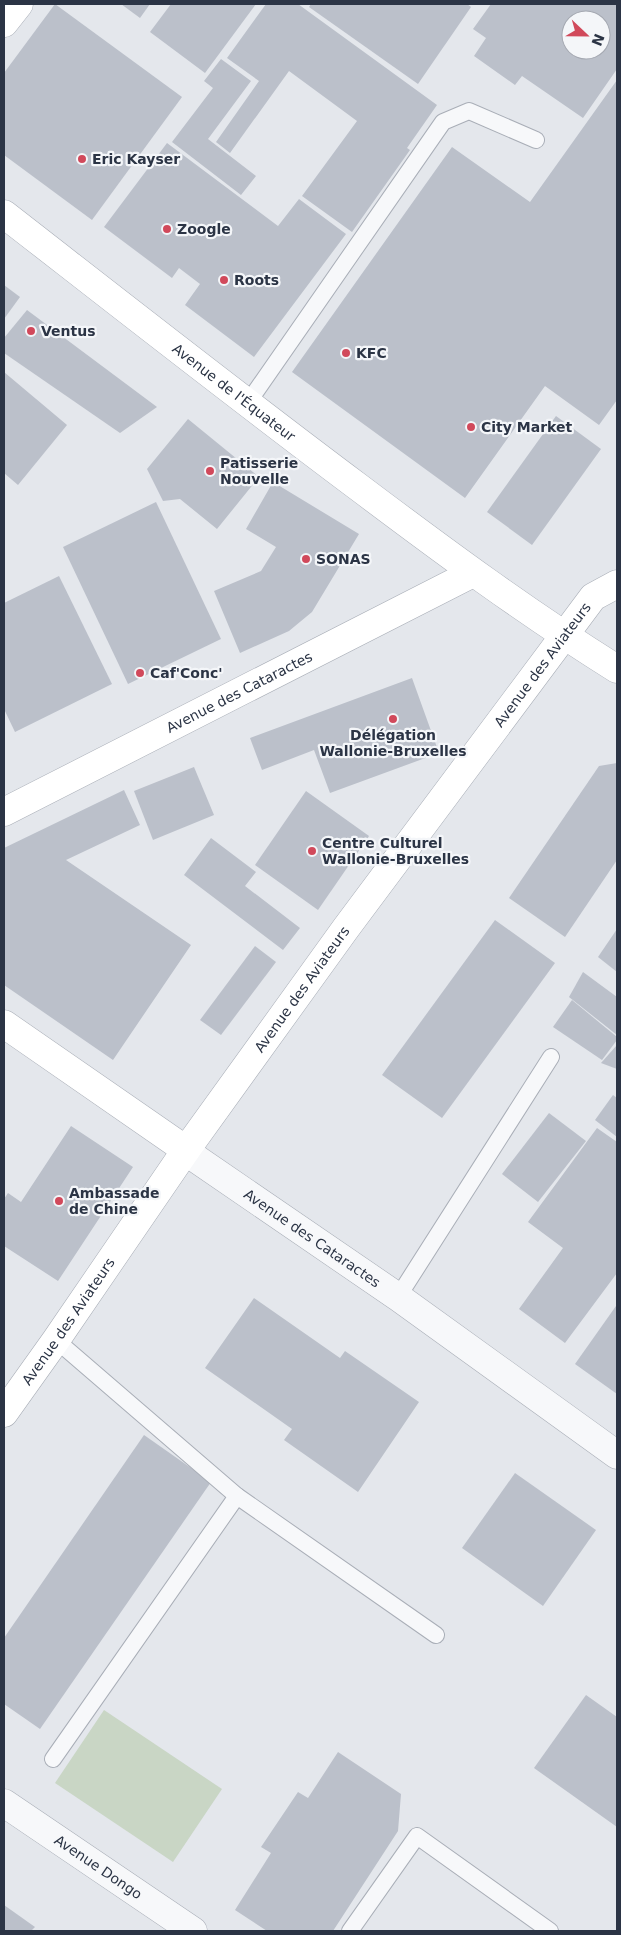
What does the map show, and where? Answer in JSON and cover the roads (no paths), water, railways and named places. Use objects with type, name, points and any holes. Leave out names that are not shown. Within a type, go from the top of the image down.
[{"type":"street","points":[[4,23],[19,4]]},
{"type":"street","name":"Avenue de l'Équateur","points":[[4,214],[247,404],[473,573],[564,636],[617,669]]},
{"type":"street","name":"Avenue des Cataractes","points":[[4,812],[473,573]]},
{"type":"street","name":"Avenue des Aviateurs","points":[[4,1413],[186,1150],[346,928],[593,597],[617,584]]},
{"type":"street","name":"Avenue des Cataractes","points":[[4,1024],[398,1297],[617,1455]]},
{"type":"street","name":"Avenue Dongo","points":[[4,1803],[193,1931]]},
{"type":"lane","points":[[247,404],[443,122],[469,111],[536,140]]},
{"type":"lane","points":[[398,1297],[551,1057]]},
{"type":"lane","points":[[56,1340],[237,1496],[436,1635]]},
{"type":"lane","points":[[53,1759],[237,1496]]},
{"type":"lane","points":[[350,1931],[417,1836],[550,1931]]},
{"type":"place","name":"Eric Kayser","points":[[82,159]]},
{"type":"place","name":"Zoogle","points":[[167,229]]},
{"type":"place","name":"Roots","points":[[224,280]]},
{"type":"place","name":"Ventus","points":[[31,331]]},
{"type":"place","name":"KFC","points":[[346,353]]},
{"type":"place","name":"City Market","points":[[471,427]]},
{"type":"place","name":"Patisserie Nouvelle","points":[[210,471]]},
{"type":"place","name":"SONAS","points":[[306,559]]},
{"type":"place","name":"Caf'Conc'","points":[[140,673]]},
{"type":"place","name":"Délégation Wallonie-Bruxelles","points":[[393,719]]},
{"type":"place","name":"Centre Culturel Wallonie-Bruxelles","points":[[312,851]]},
{"type":"place","name":"Ambassade de Chine","points":[[59,1201]]}]
